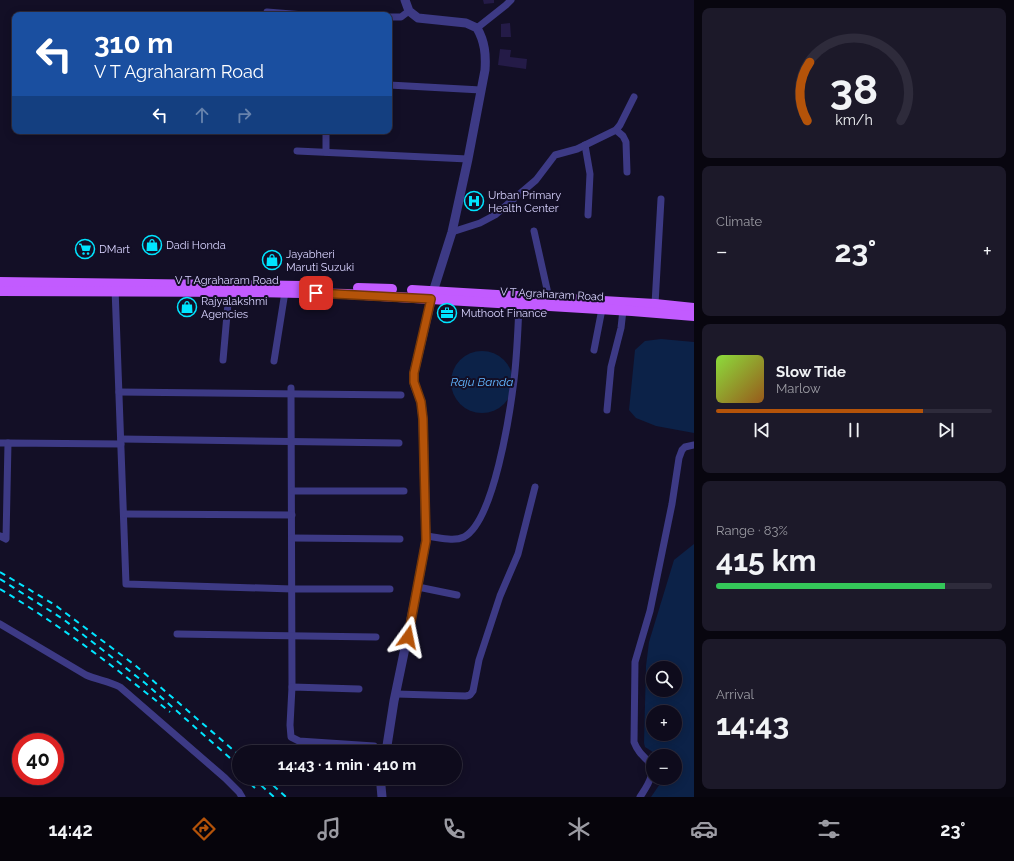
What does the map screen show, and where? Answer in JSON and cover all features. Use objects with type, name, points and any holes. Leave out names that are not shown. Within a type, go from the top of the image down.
[{"type":"main road","name":"V T Agraharam Road","points":[[0,282],[229,292],[432,295]]},
{"type":"main road","name":"V T Agraharam Road","points":[[0,291],[265,285],[374,288],[519,305],[623,310],[694,316]]},
{"type":"main road","points":[[432,295],[549,298],[655,304],[694,308]]},
{"type":"street","points":[[387,745],[426,541],[423,419],[421,402],[414,382],[414,373],[432,295],[452,232],[468,159],[481,90],[485,58],[484,44],[477,28],[466,23],[418,18],[409,11],[405,0]]},
{"type":"street","points":[[477,28],[511,0]]},
{"type":"street","points":[[392,17],[401,17],[409,11]]},
{"type":"street","points":[[392,85],[481,90]]},
{"type":"street","points":[[452,232],[488,220],[536,180],[555,155],[585,145],[616,130],[634,98]]},
{"type":"street","points":[[616,130],[623,136],[626,142],[627,172]]},
{"type":"street","points":[[326,134],[326,152]]},
{"type":"street","points":[[585,145],[590,174],[588,216]]},
{"type":"street","points":[[297,151],[468,159]]},
{"type":"street","points":[[655,304],[661,199]]},
{"type":"street","points":[[534,231],[549,298]]},
{"type":"street","points":[[115,288],[126,584],[292,589],[390,589]]},
{"type":"street","points":[[223,360],[229,292]]},
{"type":"street","points":[[274,361],[285,292]]},
{"type":"street","points":[[426,536],[452,539],[465,536],[472,531],[480,519],[493,488],[514,380],[519,305]]},
{"type":"street","points":[[594,350],[602,309]]},
{"type":"street","points":[[607,410],[611,367],[621,328],[623,310]]},
{"type":"street","points":[[119,392],[291,391],[401,395]]},
{"type":"street","points":[[291,391],[291,737],[299,741],[359,745]]},
{"type":"street","points":[[0,443],[121,441],[399,443]]},
{"type":"street","points":[[0,536],[6,539],[8,443]]},
{"type":"street","points":[[640,797],[652,776],[652,770],[651,764],[638,751],[634,742],[636,662],[650,611],[672,504],[679,458],[685,447],[694,445]]},
{"type":"street","points":[[396,694],[466,696],[470,695],[473,691],[479,660],[500,596],[518,554],[535,487]]},
{"type":"street","points":[[292,491],[404,491]]},
{"type":"street","points":[[124,514],[292,515]]},
{"type":"street","points":[[292,538],[400,539]]},
{"type":"street","points":[[418,588],[456,595]]},
{"type":"street","points":[[0,624],[86,675],[120,687],[225,778],[242,797]]},
{"type":"street","points":[[177,634],[376,637]]},
{"type":"street","points":[[292,687],[359,689]]},
{"type":"street","points":[[381,785],[382,797]]},
{"type":"water","points":[[661,339],[694,342],[694,433],[656,426],[636,418],[629,410],[635,350],[645,341]]},
{"type":"water","name":"Raju Banda","points":[[482,351],[499,356],[504,360],[508,365],[513,382],[508,399],[504,404],[499,408],[482,413],[465,408],[460,404],[456,399],[451,382],[456,365],[460,360],[465,356]]},
{"type":"water","points":[[694,544],[694,797],[651,797],[659,785],[682,785],[682,749],[648,749],[645,747],[646,666],[646,697],[682,697],[682,661],[647,661],[649,642],[674,560]]},
{"type":"building","points":[[483,0],[494,0],[494,3],[484,4]]},
{"type":"building","points":[[510,23],[511,37],[501,37],[501,24]]},
{"type":"building","points":[[500,49],[511,50],[510,57],[527,59],[526,69],[498,65]]},
{"type":"railway","points":[[0,572],[55,605],[136,666],[232,749]]},
{"type":"railway","points":[[0,579],[63,619],[145,683],[232,760]]},
{"type":"railway","points":[[0,589],[44,617],[87,648],[170,712]]},
{"type":"railway","points":[[252,785],[255,788]]},
{"type":"railway","points":[[261,785],[274,797]]},
{"type":"railway","points":[[273,785],[286,797]]},
{"type":"place","name":"Urban Primary Health Center","points":[[474,201]]},
{"type":"place","name":"Dadi Honda","points":[[152,245]]},
{"type":"place","name":"DMart","points":[[85,249]]},
{"type":"place","name":"Jayabheri Maruti Suzuki","points":[[272,260]]},
{"type":"place","name":"Rajyalakshmi Agencies","points":[[187,307]]},
{"type":"place","name":"Muthoot Finance","points":[[447,313]]},
{"type":"route","points":[[316,293],[431,299],[414,373],[415,388],[421,402],[423,419],[426,541],[408,637]]}]
